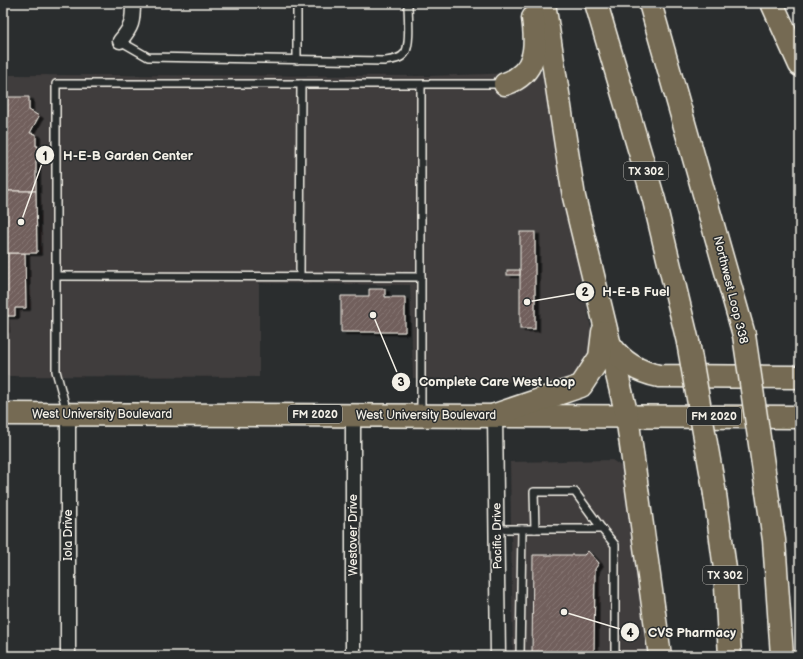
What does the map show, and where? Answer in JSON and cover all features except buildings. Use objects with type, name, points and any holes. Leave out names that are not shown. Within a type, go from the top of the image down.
[{"type":"main road","points":[[505,84],[518,77],[534,55],[536,39],[531,3]]},
{"type":"main road","points":[[544,3],[574,197],[627,416],[657,650]]},
{"type":"main road","name":"TX 302","points":[[596,3],[654,200],[688,342],[715,494],[725,569],[730,656]]},
{"type":"main road","name":"Northwest Loop 338","points":[[650,3],[744,335],[774,540],[782,656]]},
{"type":"main road","points":[[772,3],[800,65]]},
{"type":"main road","points":[[495,415],[581,386],[600,357],[604,322]]},
{"type":"main road","points":[[610,345],[615,353],[629,365],[648,374],[659,376],[800,377]]},
{"type":"main road","name":"West University Boulevard","points":[[3,414],[353,414],[421,416],[800,417]]},
{"type":"street","points":[[120,41],[130,29],[133,20],[133,3]]},
{"type":"street","name":"Iola Drive","points":[[68,414],[68,656]]},
{"type":"street","name":"Westover Drive","points":[[353,414],[353,656]]},
{"type":"street","name":"Pacific Drive","points":[[495,415],[498,656]]},
{"type":"lane","points":[[297,3],[297,60]]},
{"type":"lane","points":[[120,41],[148,57],[396,60],[404,54],[408,45],[408,3]]},
{"type":"lane","points":[[68,414],[56,371],[56,84],[505,84]]},
{"type":"lane","points":[[300,277],[301,84]]},
{"type":"lane","points":[[420,85],[421,416]]},
{"type":"lane","points":[[57,276],[421,277]]},
{"type":"lane","points":[[535,529],[534,492],[575,492],[615,545],[615,656]]},
{"type":"lane","points":[[497,529],[602,529]]},
{"type":"lane","points":[[520,656],[522,529]]},
{"type":"shaded area","points":[[543,72],[593,339],[591,353],[580,372],[570,378],[556,383],[413,378],[410,285],[259,283],[259,377],[3,376],[3,75],[429,76]]},
{"type":"shaded area","points":[[612,460],[629,471],[650,656],[513,656],[510,462]]},
{"type":"place","name":"H-E-B Garden Center","points":[[21,222]]},
{"type":"place","name":"H-E-B Fuel","points":[[527,302]]},
{"type":"place","name":"Complete Care West Loop","points":[[373,315]]},
{"type":"place","name":"CVS Pharmacy","points":[[564,612]]}]
